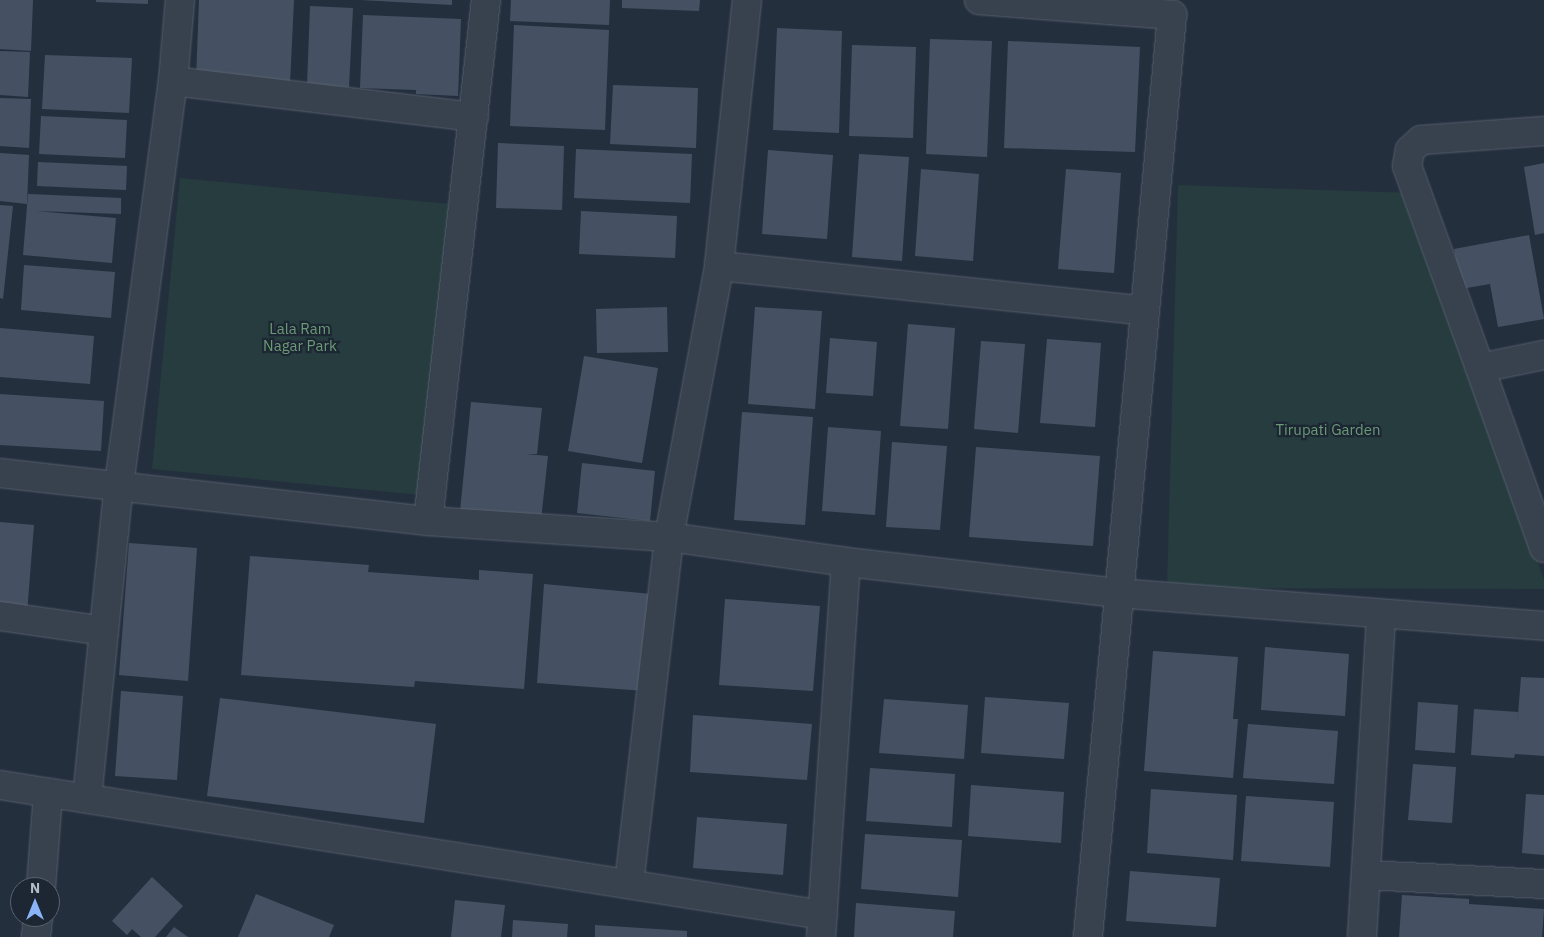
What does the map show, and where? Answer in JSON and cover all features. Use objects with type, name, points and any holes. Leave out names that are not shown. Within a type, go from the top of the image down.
[{"type":"street","points":[[87,798],[119,485],[173,81],[180,0]]},
{"type":"street","points":[[428,520],[486,0]]},
{"type":"street","points":[[629,884],[669,537],[718,266],[747,0]]},
{"type":"street","points":[[979,0],[1172,16],[1117,593],[1088,937]]},
{"type":"street","points":[[173,81],[474,117]]},
{"type":"street","points":[[1544,131],[1421,140],[1410,150],[1407,166],[1544,548]]},
{"type":"street","points":[[718,266],[1144,310]]},
{"type":"street","points":[[1480,368],[1544,355]]},
{"type":"street","points":[[0,473],[428,520],[669,537],[846,562],[1117,593],[1381,615],[1544,626]]},
{"type":"street","points":[[0,785],[629,884],[822,926],[846,562]]},
{"type":"street","points":[[1362,937],[1381,615]]},
{"type":"street","points":[[0,616],[104,631]]},
{"type":"street","points":[[42,877],[48,794]]},
{"type":"street","points":[[1366,875],[1544,884]]},
{"type":"green space","name":"Lala Ram Nagar Park","points":[[180,178],[449,204],[420,495],[152,469]]},
{"type":"green space","name":"Tirupati Garden","points":[[1178,185],[1413,193],[1544,580],[1544,589],[1167,588]]},
{"type":"building","points":[[0,0],[33,0],[31,51],[0,49]]},
{"type":"building","points":[[96,0],[148,0],[148,4],[96,2]]},
{"type":"building","points":[[199,0],[294,0],[290,84],[196,80]]},
{"type":"building","points":[[360,0],[452,0],[452,5]]},
{"type":"building","points":[[511,0],[610,0],[609,25],[510,21]]},
{"type":"building","points":[[622,0],[700,0],[699,11],[622,8]]},
{"type":"building","points":[[310,6],[353,8],[349,87],[307,86]]},
{"type":"building","points":[[363,15],[461,19],[458,96],[416,94],[416,90],[360,88]]},
{"type":"building","points":[[514,25],[609,30],[605,130],[510,126]]},
{"type":"building","points":[[777,28],[842,31],[839,133],[773,130]]},
{"type":"building","points":[[930,39],[992,41],[987,157],[926,154]]},
{"type":"building","points":[[1008,41],[1140,47],[1135,152],[1004,148]]},
{"type":"building","points":[[852,45],[916,47],[913,138],[849,136]]},
{"type":"building","points":[[0,51],[30,52],[28,97],[0,95]]},
{"type":"building","points":[[45,55],[132,58],[129,113],[42,109]]},
{"type":"building","points":[[613,85],[698,88],[696,148],[610,144]]},
{"type":"building","points":[[0,98],[31,99],[29,148],[0,146]]},
{"type":"building","points":[[41,116],[127,120],[125,158],[39,154]]},
{"type":"building","points":[[498,143],[564,146],[562,210],[496,208]]},
{"type":"building","points":[[576,149],[692,154],[690,203],[574,198]]},
{"type":"building","points":[[768,150],[833,155],[827,239],[762,234]]},
{"type":"building","points":[[0,153],[29,155],[27,204],[0,201]]},
{"type":"building","points":[[859,154],[909,157],[902,261],[852,257]]},
{"type":"building","points":[[38,162],[127,166],[126,190],[37,186]]},
{"type":"building","points":[[1544,163],[1544,233],[1535,235],[1524,167]]},
{"type":"building","points":[[921,169],[979,174],[973,261],[915,256]]},
{"type":"building","points":[[1066,169],[1121,173],[1114,273],[1058,269]]},
{"type":"building","points":[[28,194],[121,198],[121,214],[36,211],[116,218],[112,263],[23,255]]},
{"type":"building","points":[[0,205],[13,206],[3,299],[0,298]]},
{"type":"building","points":[[581,211],[677,216],[675,258],[579,254]]},
{"type":"building","points":[[1529,235],[1544,319],[1498,327],[1490,284],[1461,289],[1454,249]]},
{"type":"building","points":[[24,265],[115,272],[111,318],[21,310]]},
{"type":"building","points":[[667,307],[668,352],[597,353],[596,309]]},
{"type":"building","points":[[755,307],[822,311],[815,409],[748,404]]},
{"type":"building","points":[[908,324],[955,328],[948,429],[900,426]]},
{"type":"building","points":[[0,328],[94,336],[90,384],[0,377]]},
{"type":"building","points":[[830,338],[877,342],[873,396],[826,393]]},
{"type":"building","points":[[1047,339],[1101,343],[1095,427],[1040,423]]},
{"type":"building","points":[[981,341],[1025,344],[1018,433],[974,429]]},
{"type":"building","points":[[584,356],[658,368],[642,463],[568,451]]},
{"type":"building","points":[[0,394],[104,401],[101,451],[0,445]]},
{"type":"building","points":[[471,402],[542,408],[537,454],[526,454],[548,456],[541,520],[460,511]]},
{"type":"building","points":[[742,412],[813,417],[805,525],[734,520]]},
{"type":"building","points":[[828,427],[881,431],[875,515],[822,511]]},
{"type":"building","points":[[892,442],[947,446],[940,530],[886,527]]},
{"type":"building","points":[[976,447],[1100,456],[1093,546],[969,537]]},
{"type":"building","points":[[582,463],[655,471],[650,521],[577,513]]},
{"type":"building","points":[[0,522],[34,525],[27,613],[0,611]]},
{"type":"building","points":[[129,543],[197,548],[188,681],[119,675]]},
{"type":"building","points":[[250,556],[369,565],[368,572],[479,580],[479,570],[533,574],[524,689],[415,681],[414,687],[241,675]]},
{"type":"building","points":[[544,584],[652,594],[645,691],[537,683]]},
{"type":"building","points":[[725,599],[820,606],[813,691],[719,685]]},
{"type":"building","points":[[1265,647],[1349,654],[1345,716],[1261,710]]},
{"type":"building","points":[[1153,651],[1238,657],[1233,719],[1238,719],[1233,778],[1144,771]]},
{"type":"building","points":[[1521,677],[1544,678],[1544,756],[1515,754],[1514,758],[1471,755],[1474,709],[1518,712],[1517,727]]},
{"type":"building","points":[[121,691],[183,696],[177,780],[115,776]]},
{"type":"building","points":[[985,697],[1069,703],[1064,759],[981,753]]},
{"type":"building","points":[[220,698],[436,724],[424,823],[207,796]]},
{"type":"building","points":[[884,699],[968,705],[964,759],[879,753]]},
{"type":"building","points":[[1418,702],[1458,705],[1455,753],[1415,750]]},
{"type":"building","points":[[693,715],[812,724],[807,780],[690,772]]},
{"type":"building","points":[[1248,724],[1338,731],[1334,784],[1243,778]]},
{"type":"building","points":[[1413,764],[1456,767],[1452,823],[1408,820]]},
{"type":"building","points":[[870,768],[955,774],[952,827],[866,821]]},
{"type":"building","points":[[971,785],[1064,792],[1061,843],[968,836]]},
{"type":"building","points":[[1151,789],[1237,795],[1233,860],[1147,853]]},
{"type":"building","points":[[1526,794],[1544,795],[1544,855],[1522,853]]},
{"type":"building","points":[[1246,796],[1334,802],[1330,867],[1241,861]]},
{"type":"building","points":[[697,817],[787,824],[783,875],[693,868]]},
{"type":"building","points":[[865,834],[962,840],[958,897],[861,889]]},
{"type":"building","points":[[1130,871],[1220,878],[1216,927],[1126,921]]},
{"type":"building","points":[[152,877],[183,906],[155,937],[141,937],[132,929],[127,935],[112,921]]},
{"type":"building","points":[[256,894],[334,925],[329,937],[238,937]]},
{"type":"building","points":[[1402,895],[1469,899],[1469,904],[1544,909],[1542,937],[1399,937]]},
{"type":"building","points":[[455,900],[505,905],[501,937],[451,937]]},
{"type":"building","points":[[856,903],[955,911],[953,937],[854,937]]},
{"type":"building","points":[[513,920],[568,924],[567,937],[512,937]]},
{"type":"building","points":[[595,925],[687,931],[687,937],[595,937]]},
{"type":"building","points":[[174,927],[188,937],[166,937]]}]
